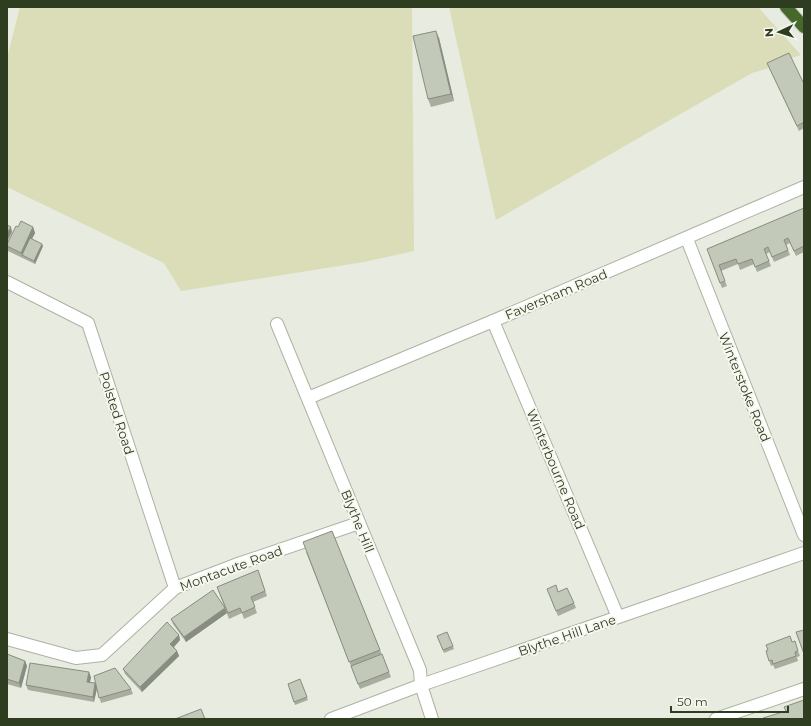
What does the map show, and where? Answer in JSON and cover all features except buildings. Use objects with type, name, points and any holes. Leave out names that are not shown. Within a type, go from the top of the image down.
[{"type":"highway","points":[[786,7],[804,27]]},
{"type":"street","name":"Faversham Road","points":[[308,398],[494,321],[804,187]]},
{"type":"street","name":"Winterstoke Road","points":[[687,238],[804,535]]},
{"type":"street","name":"Polsted Road","points":[[7,282],[88,323],[175,588]]},
{"type":"street","name":"Winterbourne Road","points":[[494,321],[618,617]]},
{"type":"street","name":"Blythe Hill","points":[[277,324],[420,670],[421,685],[432,719]]},
{"type":"street","name":"Montacute Road","points":[[7,640],[76,658],[102,655],[175,588],[235,565],[359,523]]},
{"type":"street","name":"Blythe Hill Lane","points":[[331,719],[421,685],[804,553]]},
{"type":"street","points":[[716,719],[804,688]]},
{"type":"green space","points":[[20,7],[412,7],[414,251],[364,262],[181,291],[164,263],[7,187],[7,58]]},
{"type":"green space","points":[[449,7],[758,7],[801,55],[752,73],[496,220]]}]
